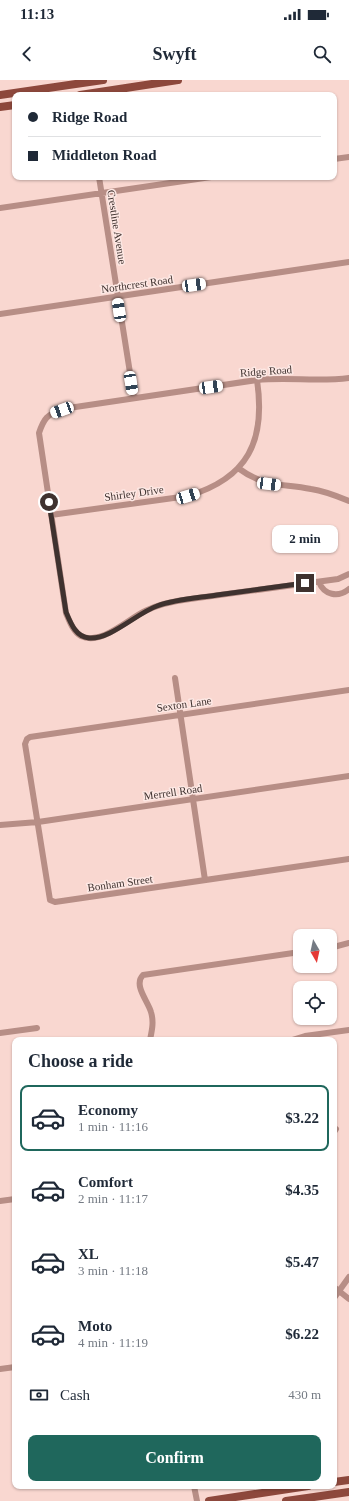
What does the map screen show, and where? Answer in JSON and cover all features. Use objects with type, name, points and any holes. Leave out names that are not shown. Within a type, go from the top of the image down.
[{"type":"main road","points":[[18,92],[83,81],[103,80]]},
{"type":"main road","points":[[102,92],[178,80]]},
{"type":"main road","points":[[0,95],[12,93]]},
{"type":"main road","points":[[0,107],[12,105]]},
{"type":"main road","points":[[337,1482],[349,1480]]},
{"type":"main road","points":[[209,1501],[278,1489]]},
{"type":"main road","points":[[289,1501],[349,1492]]},
{"type":"street","points":[[83,81],[83,92]]},
{"type":"street","points":[[337,159],[349,157]]},
{"type":"street","name":"Crestline Avenue","points":[[99,180],[134,398]]},
{"type":"street","points":[[0,208],[190,180]]},
{"type":"street","name":"Northcrest Road","points":[[0,314],[349,262]]},
{"type":"street","name":"Ridge Road","points":[[319,582],[167,603],[145,611],[108,634],[90,638],[80,636],[75,630],[66,612],[39,433],[43,421],[50,414],[62,410],[257,380],[281,378],[327,380],[349,378]]},
{"type":"street","name":"Shirley Drive","points":[[51,515],[188,496],[216,485],[230,476],[238,468],[254,441],[258,428],[260,416],[260,397],[257,380]]},
{"type":"street","points":[[238,468],[259,481],[324,492],[349,502]]},
{"type":"street","points":[[349,574],[338,579],[319,582],[324,590],[332,594],[341,594],[349,589]]},
{"type":"street","points":[[176,678],[205,880]]},
{"type":"street","name":"Sexton Lane","points":[[26,744],[27,739],[30,737],[349,690]]},
{"type":"street","name":"Bonham Street","points":[[26,744],[50,900],[55,902],[349,859]]},
{"type":"street","name":"Merrell Road","points":[[0,825],[38,822],[349,776]]},
{"type":"street","points":[[337,946],[349,943]]},
{"type":"street","points":[[151,1037],[153,1030],[151,1011],[139,984],[140,978],[143,975],[293,953]]},
{"type":"street","points":[[0,1033],[36,1028]]},
{"type":"street","points":[[302,1037],[349,1030]]},
{"type":"street","points":[[0,1201],[12,1199]]},
{"type":"street","points":[[349,1277],[337,1288],[349,1299]]},
{"type":"street","points":[[0,1369],[12,1367]]},
{"type":"street","points":[[195,1489],[197,1501]]},
{"type":"street","points":[[289,1501],[290,1489]]},
{"type":"route","points":[[49,502],[66,612],[70,622],[80,636],[90,638],[108,634],[145,611],[167,603],[305,583]]}]
